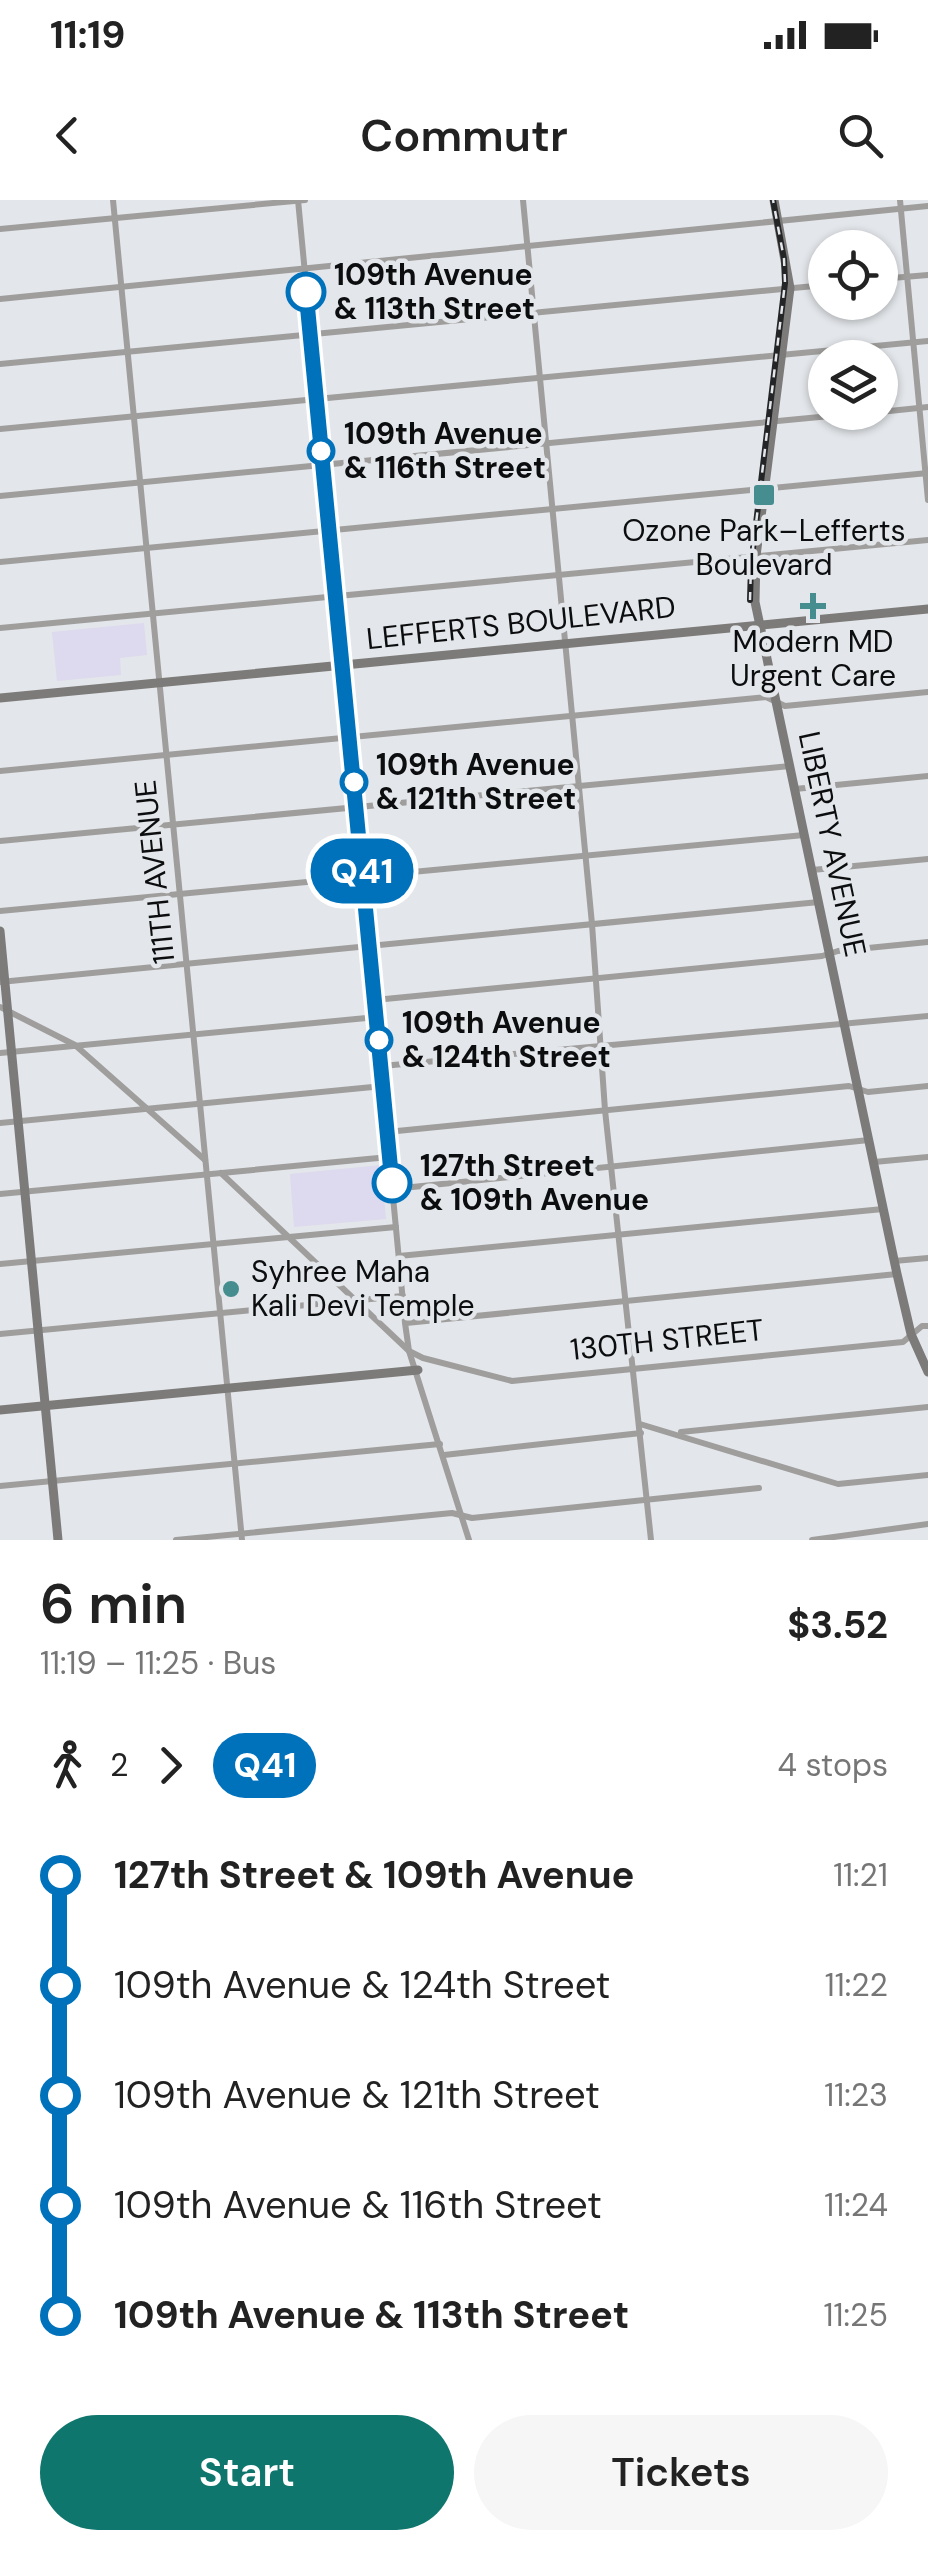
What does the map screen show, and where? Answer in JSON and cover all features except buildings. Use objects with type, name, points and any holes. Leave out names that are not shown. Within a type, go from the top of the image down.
[{"type":"street","name":"111TH AVENUE","points":[[114,200],[242,1537]]},
{"type":"street","points":[[0,230],[300,200],[405,1323],[409,1350],[469,1540]]},
{"type":"street","points":[[523,200],[586,856],[605,1110],[651,1540]]},
{"type":"street","name":"LIBERTY AVENUE","points":[[774,200],[790,288],[754,587],[894,1261],[912,1334],[928,1372]]},
{"type":"street","points":[[900,204],[913,342],[924,407],[928,500]]},
{"type":"street","points":[[0,299],[779,222],[900,204],[928,206]]},
{"type":"street","points":[[898,278],[928,275]]},
{"type":"street","points":[[0,364],[808,286]]},
{"type":"street","points":[[0,429],[928,340]]},
{"type":"street","points":[[898,410],[924,407]]},
{"type":"street","points":[[0,496],[808,418]]},
{"type":"street","points":[[0,562],[927,473]]},
{"type":"street","points":[[0,628],[928,540]]},
{"type":"street","name":"LEFFERTS BOULEVARD","points":[[0,698],[928,609]]},
{"type":"street","points":[[0,771],[766,698],[784,706],[928,692]]},
{"type":"street","points":[[0,841],[790,766]]},
{"type":"street","points":[[795,789],[928,776]]},
{"type":"street","points":[[0,912],[804,835]]},
{"type":"street","points":[[812,870],[928,859]]},
{"type":"street","points":[[2,982],[819,902]]},
{"type":"street","points":[[0,931],[6,1052],[18,1121],[58,1540]]},
{"type":"street","points":[[375,1000],[928,942]]},
{"type":"street","points":[[4,1009],[74,1045],[206,1161]]},
{"type":"street","points":[[381,1066],[928,1016]]},
{"type":"street","points":[[6,1052],[377,1017]]},
{"type":"street","points":[[0,1123],[383,1086]]},
{"type":"street","points":[[387,1132],[849,1086],[868,1092],[928,1086]]},
{"type":"street","points":[[392,1189],[869,1140]]},
{"type":"street","points":[[0,1194],[390,1156]]},
{"type":"street","points":[[874,1162],[928,1156]]},
{"type":"street","points":[[220,1173],[409,1350]]},
{"type":"street","points":[[399,1256],[883,1208]]},
{"type":"street","points":[[0,1264],[396,1227]]},
{"type":"street","points":[[894,1261],[928,1258]]},
{"type":"street","points":[[405,1323],[897,1274]]},
{"type":"street","points":[[0,1334],[403,1296]]},
{"type":"street","name":"130TH STREET","points":[[409,1350],[423,1358],[512,1381],[903,1342],[928,1326]]},
{"type":"street","points":[[0,1410],[418,1370]]},
{"type":"street","points":[[674,1433],[928,1407]]},
{"type":"street","points":[[444,1455],[640,1429],[674,1433],[838,1484],[928,1475]]},
{"type":"street","points":[[0,1486],[440,1444]]},
{"type":"street","points":[[176,1540],[242,1537],[452,1513],[472,1518],[758,1488]]},
{"type":"street","points":[[812,1540],[928,1524]]},
{"type":"street","points":[[882,1530],[883,1540]]},
{"type":"shaded area","points":[[144,623],[147,655],[120,658],[121,675],[57,681],[52,632]]},
{"type":"shaded area","points":[[381,1165],[386,1219],[294,1227],[290,1174]]},
{"type":"railway","points":[[750,600],[785,283],[773,200]]},
{"type":"bus line","name":"Q41","points":[[306,292],[392,1183]]},
{"type":"place","name":"109th Avenue & 113th Street","points":[[306,292]]},
{"type":"place","name":"109th Avenue & 116th Street","points":[[321,451]]},
{"type":"place","name":"Ozone Park–Lefferts Boulevard","points":[[764,495]]},
{"type":"place","name":"Modern MD Urgent Care","points":[[813,606]]},
{"type":"place","name":"109th Avenue & 121th Street","points":[[354,782]]},
{"type":"place","name":"109th Avenue & 124th Street","points":[[379,1040]]},
{"type":"place","name":"127th Street & 109th Avenue","points":[[392,1183]]},
{"type":"place","name":"Syhree Maha Kali Devi Temple","points":[[231,1289]]}]
